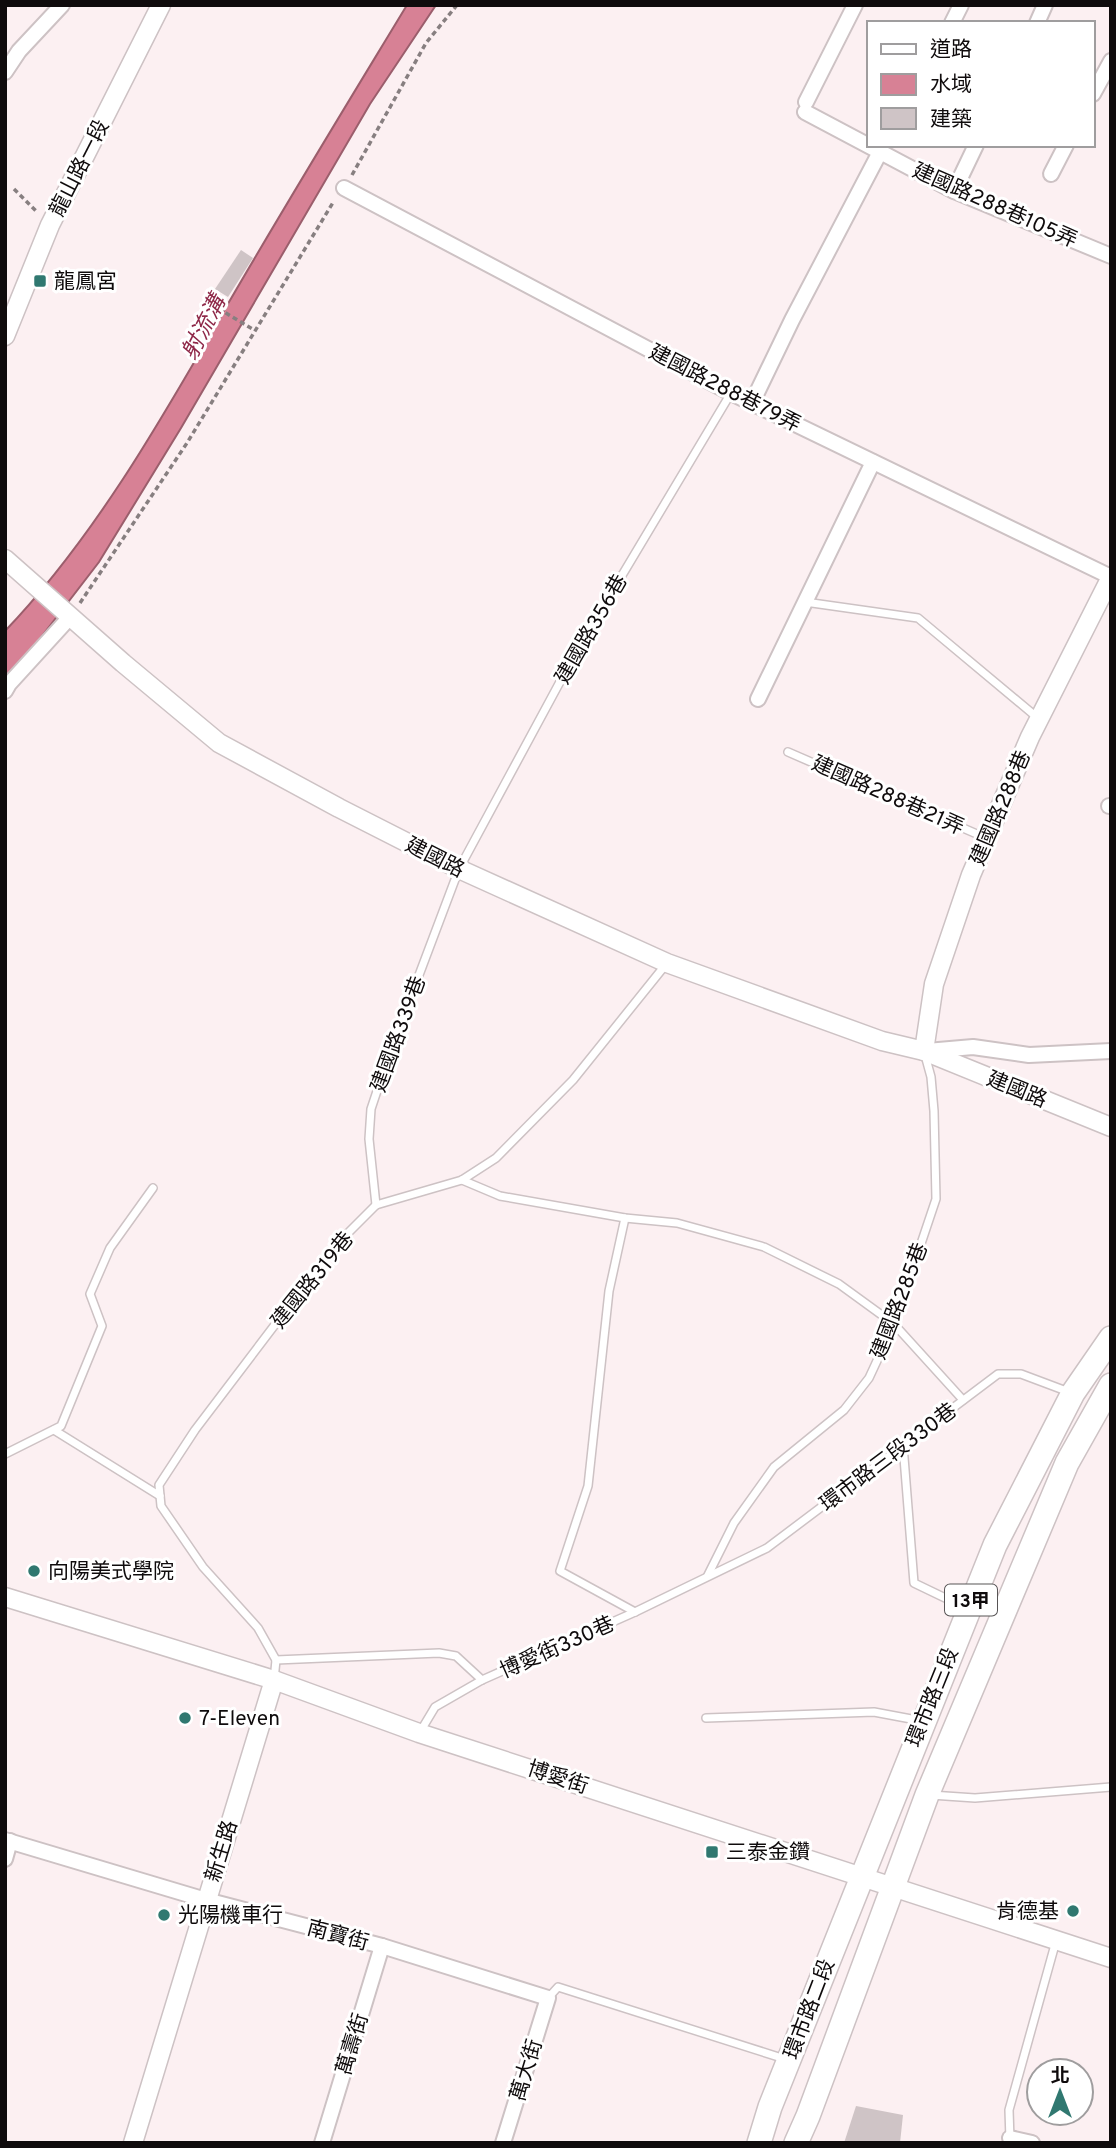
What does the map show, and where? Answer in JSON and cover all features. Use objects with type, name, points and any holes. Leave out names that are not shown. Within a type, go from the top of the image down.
[{"type":"main road","name":"環市路三段","points":[[861,1876],[995,1545],[1073,1394],[1111,1338]]},
{"type":"main road","name":"環市路三段","points":[[892,1887],[927,1795],[1067,1463],[1111,1385]]},
{"type":"main road","name":"環市路二段","points":[[759,2143],[861,1876]]},
{"type":"main road","name":"環市路二段","points":[[796,2143],[892,1887]]},
{"type":"street","points":[[5,72],[19,51],[62,5]]},
{"type":"street","name":"龍山路一段","points":[[5,335],[50,225],[161,5]]},
{"type":"street","name":"建國路288巷105弄","points":[[855,5],[806,107],[867,144]]},
{"type":"street","points":[[953,21],[961,5]]},
{"type":"street","points":[[1038,21],[1045,5]]},
{"type":"street","points":[[1095,90],[1111,61]]},
{"type":"street","name":"建國路288巷105弄","points":[[872,147],[954,191],[1111,256]]},
{"type":"street","points":[[954,191],[975,147]]},
{"type":"street","points":[[1051,174],[1065,147]]},
{"type":"street","points":[[752,403],[880,152]]},
{"type":"street","name":"建國路288巷79弄","points":[[344,188],[731,393],[1111,577]]},
{"type":"street","points":[[758,699],[873,462]]},
{"type":"street","name":"建國路","points":[[5,559],[122,663],[219,743],[459,869],[667,963],[882,1041],[924,1051],[1111,1127]]},
{"type":"street","name":"建國路288巷","points":[[924,1051],[934,984],[971,875],[1038,719],[1111,577]]},
{"type":"street","points":[[5,691],[69,615]]},
{"type":"street","name":"建國路","points":[[924,1051],[973,1048],[1028,1055],[1111,1051]]},
{"type":"street","name":"博愛街","points":[[5,1597],[274,1680],[419,1733],[1111,1958]]},
{"type":"street","name":"新生路","points":[[133,2143],[274,1680]]},
{"type":"street","points":[[5,1859],[8,1840]]},
{"type":"street","name":"南寶街","points":[[8,1840],[206,1900],[382,1946],[548,1998]]},
{"type":"street","name":"萬壽街","points":[[323,2143],[382,1946]]},
{"type":"street","name":"萬大街","points":[[503,2143],[548,1998]]},
{"type":"street","points":[[1010,2140],[1032,2143]]},
{"type":"lane","name":"建國路356巷","points":[[459,869],[575,654],[731,393]]},
{"type":"lane","points":[[805,602],[918,618],[1038,719]]},
{"type":"lane","name":"建國路288巷21弄","points":[[788,752],[987,839]]},
{"type":"lane","name":"建國路339巷","points":[[376,1205],[369,1139],[371,1109],[459,869]]},
{"type":"lane","name":"建國路319巷","points":[[160,1496],[159,1485],[195,1430],[334,1247],[376,1205],[462,1180],[496,1158],[573,1080],[667,963]]},
{"type":"lane","name":"建國路285巷","points":[[708,1576],[734,1523],[774,1467],[844,1410],[869,1378],[894,1324],[936,1199],[932,1088],[924,1051]]},
{"type":"lane","points":[[462,1180],[500,1196],[677,1223],[764,1247],[839,1284],[894,1324],[963,1400]]},
{"type":"lane","points":[[5,1454],[61,1426],[102,1326],[90,1294],[110,1248],[153,1188]]},
{"type":"lane","points":[[625,1217],[608,1291],[588,1486],[561,1571],[635,1612]]},
{"type":"lane","name":"環市路三段330巷","points":[[708,1576],[767,1548],[998,1374],[1020,1374],[1073,1394]]},
{"type":"lane","points":[[54,1430],[160,1496],[161,1506],[203,1567],[258,1628],[276,1660],[274,1680]]},
{"type":"lane","points":[[903,1446],[914,1583],[968,1609]]},
{"type":"lane","name":"博愛街330巷","points":[[419,1733],[435,1707],[482,1680],[635,1612],[708,1576]]},
{"type":"lane","points":[[276,1660],[439,1653],[456,1656],[482,1680]]},
{"type":"lane","points":[[706,1718],[874,1712],[923,1722]]},
{"type":"lane","points":[[927,1795],[975,1798],[1111,1787]]},
{"type":"lane","points":[[1010,2140],[1009,2110],[1056,1941]]},
{"type":"lane","points":[[548,1998],[558,1987],[789,2061]]},
{"type":"path","points":[[69,615],[187,443],[324,214],[344,188],[426,43],[457,5]]},
{"type":"path","points":[[14,189],[50,225]]},
{"type":"path","points":[[211,303],[254,330]]},
{"type":"water","points":[[407,5],[436,5],[370,104],[181,428],[99,562],[5,684],[5,631],[38,594],[99,515],[154,431]]},
{"type":"building","points":[[241,250],[253,258],[228,297],[215,289]]},
{"type":"building","points":[[856,2106],[903,2115],[900,2143],[844,2143]]},
{"type":"place","name":"龍鳳宮","points":[[40,281]]},
{"type":"place","name":"向陽美式學院","points":[[34,1571]]},
{"type":"place","name":"7-Eleven","points":[[185,1718]]},
{"type":"place","name":"三泰金鑽","points":[[712,1852]]},
{"type":"place","name":"肯德基","points":[[1073,1911]]},
{"type":"place","name":"光陽機車行","points":[[164,1915]]},
{"type":"water label","name":"射流溝","points":[[203,327]]}]
